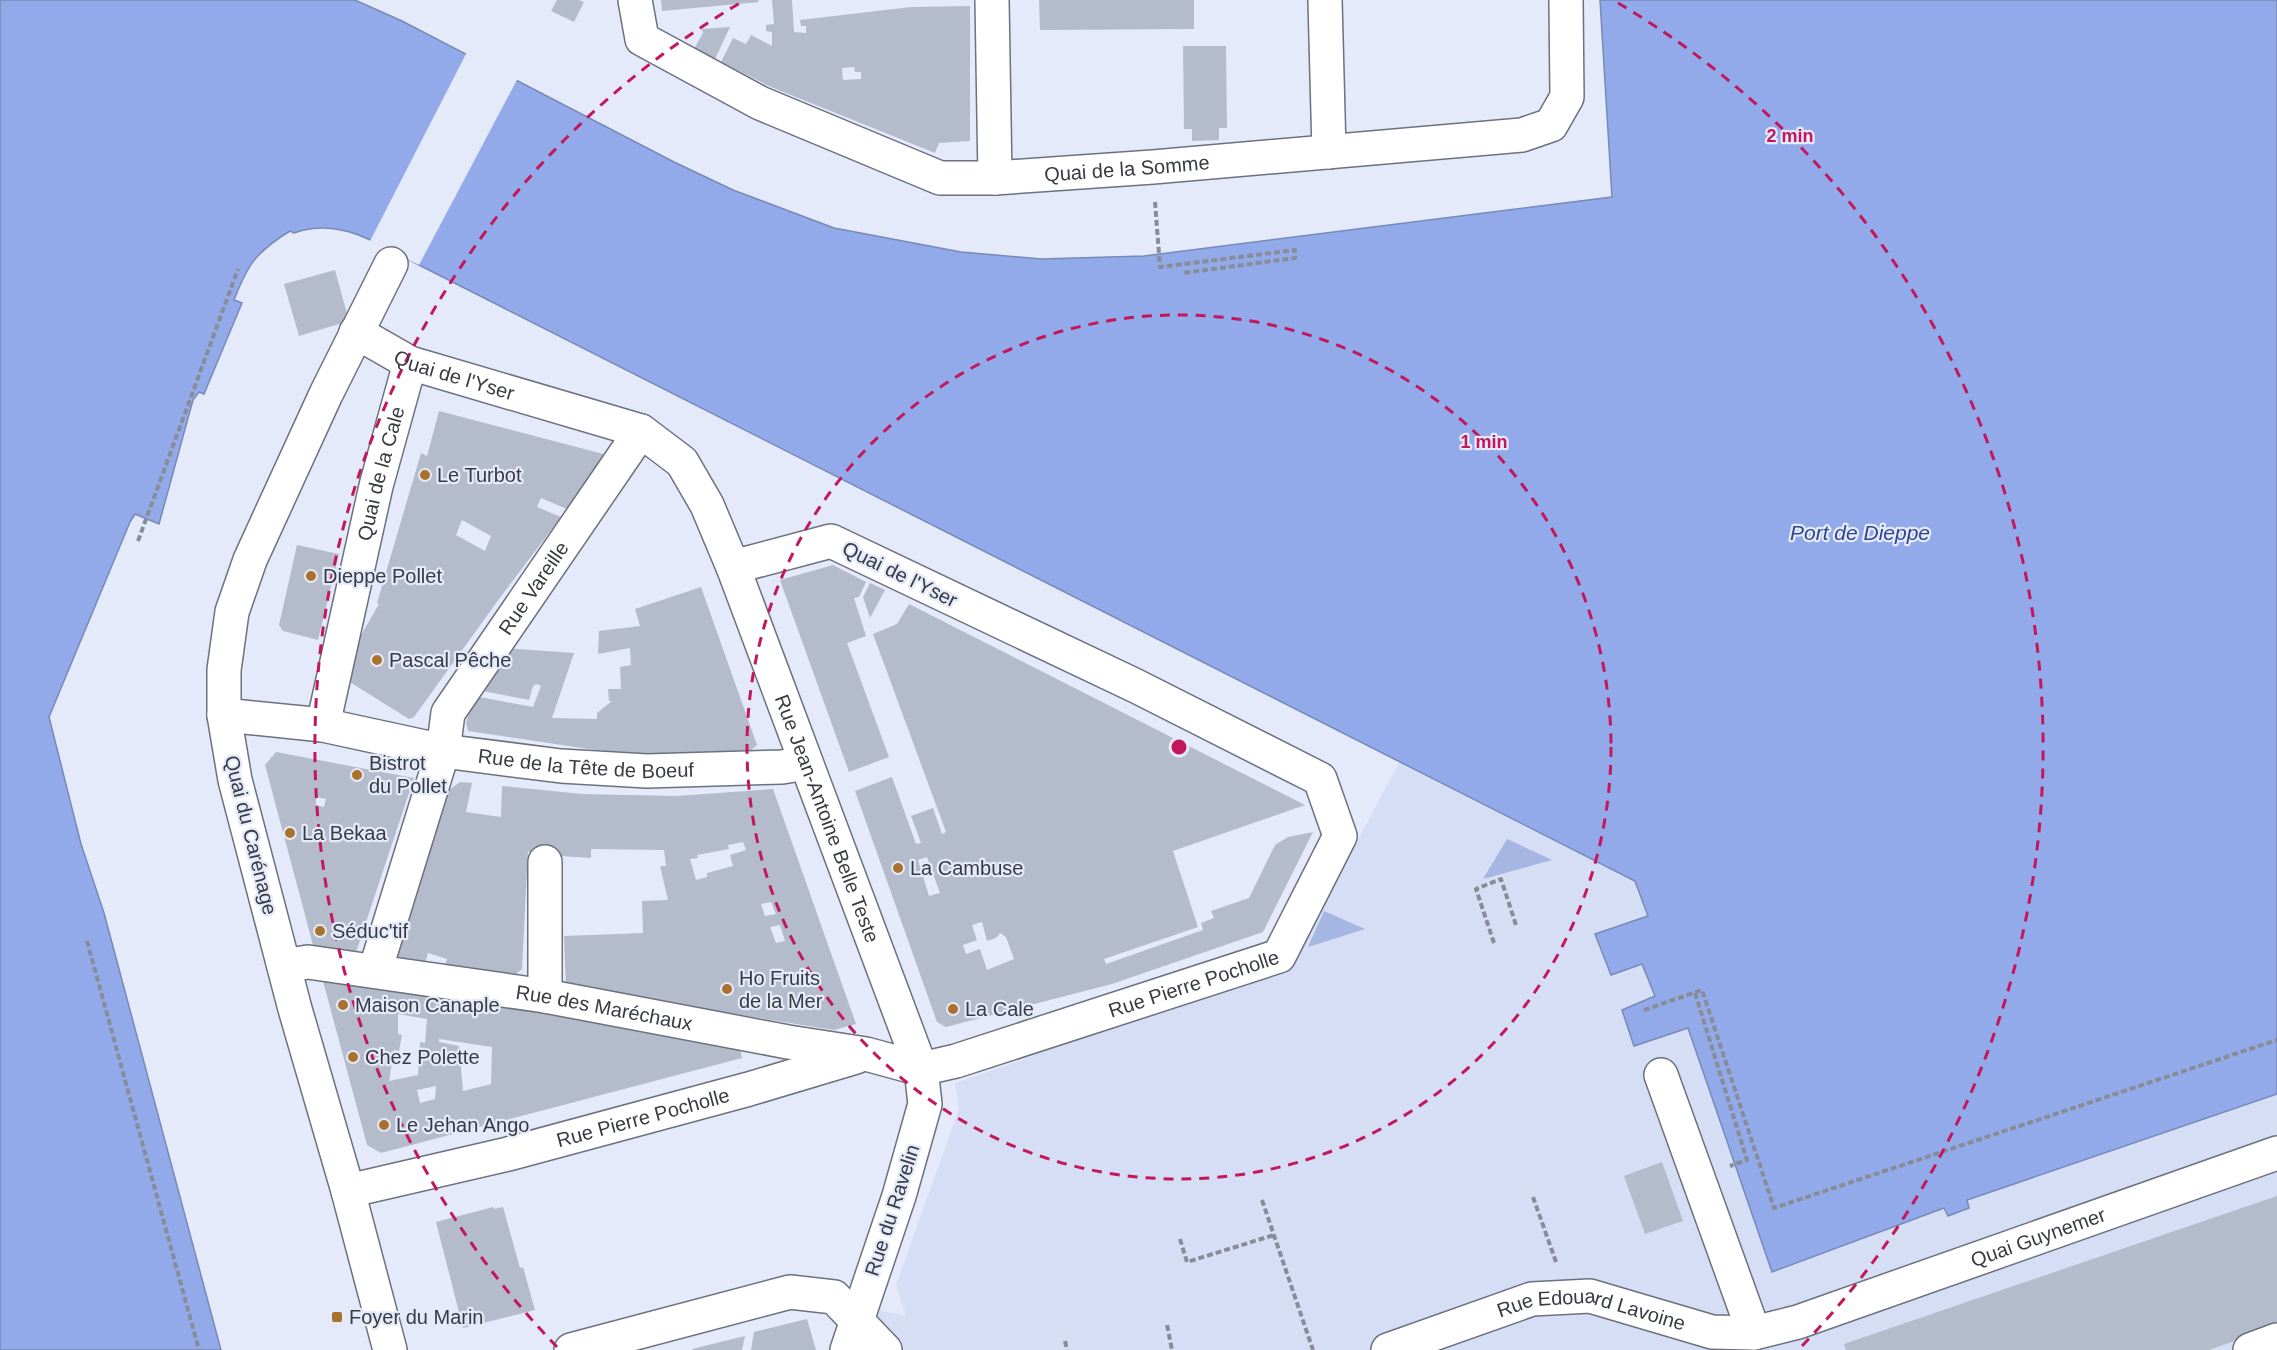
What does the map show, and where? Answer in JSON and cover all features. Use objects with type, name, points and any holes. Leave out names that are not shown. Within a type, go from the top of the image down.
[{"type":"street","name":"Quai de la Somme","points":[[635,0],[642,39],[760,103],[940,178],[995,178],[1153,167],[1522,135],[1551,125],[1567,97],[1566,0]]},
{"type":"street","points":[[992,0],[995,178]]},
{"type":"street","points":[[1325,0],[1329,152]]},
{"type":"street","name":"Quai du Carénage","points":[[390,264],[250,560],[232,612],[224,670],[224,715],[235,780],[390,1350]]},
{"type":"street","name":"Quai de l'Yser","points":[[356,332],[410,363],[640,431],[682,462],[707,505],[734,567],[831,541],[1136,686],[1320,778]]},
{"type":"street","name":"Quai de la Cale","points":[[323,725],[376,486],[410,363]]},
{"type":"street","name":"Rue Vareille","points":[[375,971],[443,751],[448,713],[640,431]]},
{"type":"street","name":"Rue Jean-Antoine Belle Teste","points":[[734,567],[921,1069]]},
{"type":"street","name":"Rue de la Tête de Boeuf","points":[[224,715],[323,725],[443,751],[561,766],[647,771],[782,767],[806,763]]},
{"type":"street","name":"Rue Pierre Pocholle","points":[[921,1069],[938,1067],[1279,956],[1340,836],[1320,778]]},
{"type":"street","points":[[544,996],[545,862]]},
{"type":"street","name":"Rue des Maréchaux","points":[[284,966],[308,962],[544,996],[788,1042],[866,1054],[921,1069]]},
{"type":"street","name":"Rue Pierre Pocholle","points":[[348,1191],[519,1151],[748,1089],[866,1054]]},
{"type":"street","name":"Rue du Ravelin","points":[[847,1350],[899,1196],[925,1104],[921,1069]]},
{"type":"street","points":[[1661,1076],[1754,1333]]},
{"type":"street","name":"Quai Guynemer","points":[[1798,1322],[2277,1153]]},
{"type":"street","points":[[571,1350],[790,1292],[834,1297],[885,1350]]},
{"type":"street","name":"Rue Edouard Lavoine","points":[[1388,1350],[1532,1299],[1590,1296],[1712,1332],[1754,1333],[1798,1322]]},
{"type":"street","points":[[2250,1350],[2277,1340]]},
{"type":"path","points":[[1153,167],[1160,267],[1295,250],[1296,258],[1183,273]]},
{"type":"path","points":[[138,541],[238,269]]},
{"type":"path","points":[[1494,943],[1476,889],[1501,879],[1516,925]]},
{"type":"path","points":[[87,941],[199,1350]]},
{"type":"path","points":[[1644,1010],[1702,990],[1774,1208],[2277,1040]]},
{"type":"path","points":[[1695,993],[1747,1160],[1730,1166]]},
{"type":"path","points":[[1533,1197],[1568,1297]]},
{"type":"path","points":[[1262,1200],[1313,1350]]},
{"type":"path","points":[[1180,1239],[1188,1262],[1274,1234]]},
{"type":"path","points":[[1167,1325],[1172,1350]]},
{"type":"path","points":[[1065,1341],[1067,1350]]},
{"type":"shaded area","points":[[1400,761],[1635,881],[1649,916],[1596,934],[1642,963],[1655,997],[1622,1010],[1634,1046],[1688,1028],[1772,1272],[1945,1208],[1948,1215],[1968,1208],[1967,1200],[2277,1094],[2277,1350],[855,1350],[870,1309],[906,1315],[896,1285],[959,1109],[955,1083],[1293,961]]},
{"type":"shaded area","points":[[1507,839],[1552,860],[1483,879]]},
{"type":"shaded area","points":[[1324,911],[1365,929],[1308,947]]},
{"type":"water","name":"Port de Dieppe","points":[[0,0],[355,0],[402,21],[674,162],[733,190],[834,228],[961,252],[1041,259],[1144,256],[1612,197],[1600,0],[2277,0],[2277,1094],[1967,1200],[1969,1208],[1948,1216],[1944,1208],[1772,1272],[1688,1028],[1634,1046],[1622,1010],[1655,996],[1642,964],[1611,975],[1595,934],[1648,916],[1635,881],[374,242],[343,230],[327,228],[294,233],[290,231],[261,253],[244,277],[234,300],[242,303],[204,394],[199,392],[193,400],[159,524],[135,514],[130,522],[49,717],[81,844],[104,913],[221,1350],[0,1350]]},
{"type":"pier","points":[[467,52],[518,78],[419,265],[370,241]]},
{"type":"building","points":[[557,0],[584,2],[574,22],[551,11]]},
{"type":"building","points":[[661,0],[758,0],[759,2],[662,11]]},
{"type":"building","points":[[772,0],[792,0],[794,32],[806,33],[806,26],[801,26],[800,20],[911,7],[970,6],[970,141],[939,143],[935,153],[771,87],[721,62],[733,38],[746,44],[751,35],[772,46],[772,32],[766,31],[766,25],[774,24]],"holes":[[[854,67],[855,72],[861,72],[861,79],[843,80],[842,68]]]},
{"type":"building","points":[[1039,0],[1194,0],[1194,29],[1040,30]]},
{"type":"building","points":[[730,27],[715,59],[694,49],[703,33],[702,29]]},
{"type":"building","points":[[1183,46],[1226,46],[1227,128],[1219,128],[1219,140],[1192,141],[1192,129],[1184,129]]},
{"type":"building","points":[[335,270],[349,321],[299,336],[284,284]]},
{"type":"building","points":[[439,411],[607,455],[567,509],[541,498],[537,507],[561,517],[414,717],[409,719],[345,679],[360,637],[379,604],[377,603],[421,453],[427,456]],"holes":[[[462,520],[491,536],[485,551],[456,535]]]},
{"type":"building","name":"Dieppe Pollet","points":[[297,545],[339,554],[318,640],[283,631],[279,625]]},
{"type":"building","points":[[833,565],[866,582],[859,597],[854,598],[866,636],[847,643],[889,757],[849,772],[780,580]]},
{"type":"building","points":[[870,583],[885,590],[870,618],[863,597]]},
{"type":"building","points":[[701,587],[757,745],[750,751],[639,754],[468,731],[466,723],[474,696],[533,707],[541,686],[537,684],[533,686],[529,700],[478,690],[506,648],[574,653],[552,718],[597,719],[597,713],[612,701],[609,701],[608,689],[621,689],[620,667],[631,665],[630,648],[598,654],[599,631],[640,626],[635,609]]},
{"type":"building","points":[[909,604],[1305,805],[1173,851],[1198,927],[1104,959],[1106,964],[1203,930],[1201,923],[1214,918],[1211,911],[1249,898],[1275,845],[1288,837],[1313,832],[1263,932],[1112,984],[946,1027],[937,1022],[855,791],[892,777],[916,844],[921,843],[911,816],[933,808],[942,834],[946,832],[873,634],[897,624]],"holes":[[[927,857],[940,893],[929,896],[918,860]],[[982,922],[987,941],[996,938],[1000,933],[1006,937],[1014,959],[987,970],[980,949],[966,954],[963,945],[977,940],[972,925]]]},
{"type":"building","points":[[276,752],[414,778],[356,952],[313,945],[265,765]],"holes":[[[316,797],[326,799],[324,807],[316,805]]]},
{"type":"building","points":[[460,782],[472,783],[466,812],[501,817],[502,786],[582,794],[676,796],[773,789],[856,1024],[834,1030],[566,987],[564,936],[643,933],[642,901],[668,900],[660,866],[666,866],[664,850],[591,849],[591,858],[561,856],[560,853],[528,852],[522,969],[511,978],[442,973],[447,959],[428,953],[422,973],[392,969],[449,790]],"holes":[[[743,842],[746,850],[730,855],[733,866],[707,873],[707,877],[696,880],[690,859],[698,858],[697,855],[729,849],[728,845]],[[771,902],[776,914],[765,916],[761,904]],[[780,925],[785,941],[776,943],[770,927]]]},
{"type":"building","points":[[326,976],[442,994],[441,998],[495,1007],[496,1004],[740,1048],[742,1058],[381,1153],[367,1145],[323,981]],"holes":[[[398,1014],[427,1019],[425,1043],[420,1042],[418,1075],[389,1081],[394,1050],[399,1051],[402,1035],[398,1034]],[[439,1039],[492,1047],[491,1084],[463,1091],[459,1046],[439,1042]],[[436,1086],[435,1099],[420,1103],[417,1090]]]},
{"type":"building","points":[[1662,1162],[1683,1221],[1645,1234],[1624,1176]]},
{"type":"building","points":[[2277,1196],[2277,1326],[2209,1350],[1846,1350],[1844,1344]]},
{"type":"building","points":[[493,1207],[494,1209],[503,1207],[520,1268],[523,1267],[535,1310],[463,1328],[436,1222]]},
{"type":"building","points":[[807,1319],[816,1350],[751,1350],[754,1332]]},
{"type":"building","points":[[745,1336],[742,1350],[692,1349]]},
{"type":"place","name":"Le Turbot","points":[[425,475]]},
{"type":"place","name":"Dieppe Pollet","points":[[311,576]]},
{"type":"place","name":"Pascal Pêche","points":[[377,660]]},
{"type":"place","name":"Bistrot du Pollet","points":[[357,775]]},
{"type":"place","name":"La Bekaa","points":[[290,833]]},
{"type":"place","name":"La Cambuse","points":[[898,868]]},
{"type":"place","name":"Séduc'tif","points":[[320,931]]},
{"type":"place","name":"Ho Fruits de la Mer","points":[[727,989]]},
{"type":"place","name":"Maison Canaple","points":[[343,1005]]},
{"type":"place","name":"La Cale","points":[[953,1009]]},
{"type":"place","name":"Chez Polette","points":[[353,1057]]},
{"type":"place","name":"Le Jehan Ango","points":[[384,1125]]},
{"type":"place","name":"Foyer du Marin","points":[[337,1317]]}]
